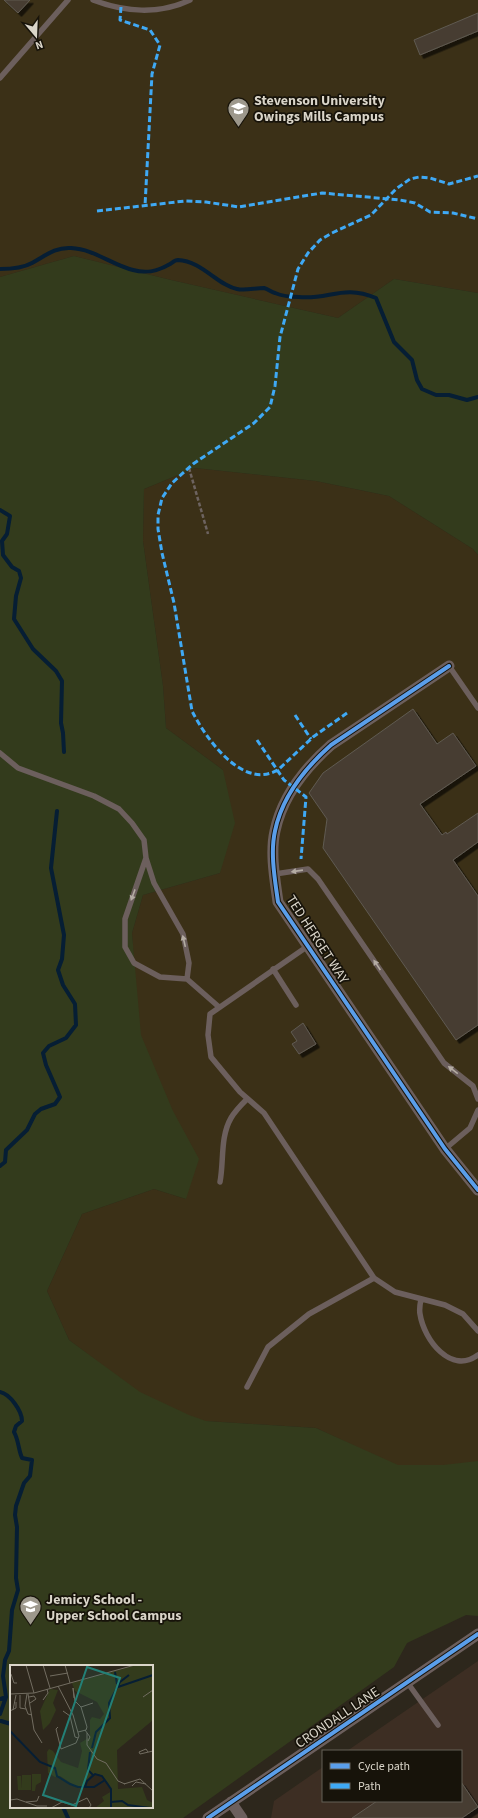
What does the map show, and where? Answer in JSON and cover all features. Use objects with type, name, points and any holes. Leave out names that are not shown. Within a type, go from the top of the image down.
[{"type":"street","name":"TED HERGET WAY","points":[[449,666],[331,746],[317,758],[302,775],[284,805],[274,832],[275,874],[278,902],[445,1149],[478,1190]]},
{"type":"street","name":"CRONDALL LANE","points":[[208,1818],[478,1634]]},
{"type":"street","points":[[231,1802],[242,1818]]},
{"type":"lane","points":[[0,78],[68,0]]},
{"type":"lane","points":[[93,0],[109,5],[139,10],[155,10],[171,7],[190,0]]},
{"type":"lane","points":[[449,666],[478,708]]},
{"type":"lane","points":[[0,753],[18,768],[94,796],[119,809],[132,823],[144,840],[146,858],[154,883],[182,934],[189,963],[187,979]]},
{"type":"lane","points":[[146,858],[125,919],[125,947],[134,963],[160,977],[187,979],[219,1007]]},
{"type":"lane","points":[[275,874],[308,869],[318,879],[444,1063],[472,1086],[478,1099]]},
{"type":"lane","points":[[308,946],[210,1014],[208,1035],[211,1057],[228,1079],[264,1113],[374,1278],[395,1292],[445,1305],[462,1314],[478,1331]]},
{"type":"lane","points":[[273,969],[296,1005]]},
{"type":"lane","points":[[220,1182],[223,1165],[224,1135],[231,1117],[247,1098]]},
{"type":"lane","points":[[445,1149],[470,1128],[478,1113]]},
{"type":"lane","points":[[247,1387],[268,1347],[309,1314],[374,1278]]},
{"type":"lane","points":[[421,1298],[419,1312],[423,1327],[435,1345],[447,1358],[460,1362],[471,1360],[478,1355]]},
{"type":"lane","points":[[407,1682],[438,1725]]},
{"type":"path","points":[[188,468],[208,534]]},
{"type":"shaded area","name":"Stevenson University Owings Mills Campus","points":[[0,0],[478,0],[478,293],[394,279],[338,318],[74,256],[0,277]]},
{"type":"shaded area","points":[[195,468],[316,481],[389,496],[473,549],[478,555],[478,1467],[404,1469],[316,1428],[174,1419],[69,1340],[47,1291],[82,1214],[154,1189],[186,1199],[140,1050],[132,933],[143,895],[220,873],[223,770],[166,728],[163,686],[143,541],[144,489]]},
{"type":"shaded area","points":[[478,1661],[478,1818],[271,1818],[274,1801],[322,1768],[322,1802],[462,1802],[462,1750],[348,1750]]},
{"type":"green space","points":[[74,256],[338,318],[394,279],[478,293],[478,555],[473,549],[389,496],[316,481],[195,468],[144,489],[143,541],[163,686],[166,728],[223,770],[235,823],[220,873],[143,895],[132,933],[141,1035],[173,1111],[199,1159],[186,1199],[154,1189],[82,1214],[47,1291],[69,1340],[140,1392],[189,1415],[206,1421],[316,1428],[398,1465],[443,1465],[478,1461],[478,1616],[466,1615],[407,1643],[394,1667],[183,1818],[0,1818],[0,277]]},
{"type":"building","points":[[4,0],[30,0],[18,13]]},
{"type":"building","points":[[478,13],[478,31],[420,55],[414,40]]},
{"type":"building","points":[[413,709],[437,744],[453,733],[476,766],[420,804],[442,835],[446,832],[447,834],[478,813],[478,842],[453,860],[478,896],[478,1025],[456,1040],[323,848],[327,819],[309,793],[323,773]]},
{"type":"building","points":[[303,1023],[316,1044],[299,1054],[292,1044],[297,1041],[291,1032]]},
{"type":"building","points":[[462,1783],[478,1807],[462,1818],[352,1818],[376,1802],[462,1802]]},
{"type":"waterway","points":[[0,269],[25,266],[55,250],[71,248],[87,251],[125,268],[138,271],[148,272],[157,270],[177,260],[187,261],[195,264],[230,287],[240,290],[264,288],[281,295],[296,297],[310,297],[345,292],[364,294],[376,298],[394,342],[412,360],[417,380],[422,389],[436,395],[449,395],[467,400],[478,397]]},
{"type":"waterway","points":[[0,510],[10,516],[7,534],[2,541],[3,555],[12,567],[19,571],[21,578],[16,596],[14,619],[33,649],[56,671],[62,681],[61,723],[64,752]]},
{"type":"waterway","points":[[0,1166],[5,1162],[6,1150],[27,1130],[35,1114],[41,1109],[55,1104],[60,1097],[46,1065],[43,1053],[49,1046],[66,1038],[76,1025],[75,1004],[63,985],[58,970],[62,959],[64,935],[51,868],[57,811]]},
{"type":"waterway","points":[[0,1392],[8,1396],[18,1408],[22,1421],[16,1426],[14,1432],[22,1458],[32,1460],[30,1476],[24,1483],[16,1506],[16,1578],[18,1590],[12,1610],[9,1651],[5,1660],[3,1676],[6,1697],[0,1714]]},
{"type":"waterway","points":[[0,1699],[6,1697]]},
{"type":"waterway","points":[[1,1721],[10,1724]]},
{"type":"waterway","points":[[63,1808],[68,1818]]},
{"type":"marked path","points":[[121,7],[120,20],[150,30],[160,45],[152,74],[145,206]]},
{"type":"marked path","points":[[347,713],[313,737],[279,769],[266,774],[253,774],[240,768],[216,748],[192,711],[174,603],[158,529],[158,515],[162,498],[172,483],[193,464],[254,423],[270,407],[275,386],[280,337],[298,269],[308,253],[320,240],[371,215],[396,189],[410,179],[419,177],[430,178],[449,184],[478,176]]},
{"type":"marked path","points":[[97,211],[185,201],[206,202],[239,207],[322,193],[400,200],[415,203],[430,212],[453,213],[478,219]]},
{"type":"marked path","points":[[295,715],[311,739]]},
{"type":"marked path","points":[[257,740],[284,780],[306,797],[301,859]]},
{"type":"cycle path","points":[[449,666],[331,745],[312,763],[289,795],[278,818],[273,848],[274,876],[278,902],[445,1149],[478,1190]]},
{"type":"cycle path","points":[[208,1818],[478,1634]]},
{"type":"place","name":"Stevenson University Owings Mills Campus","points":[[239,128]]},
{"type":"place","name":"Jemicy School - Upper School Campus","points":[[30,1626]]}]
